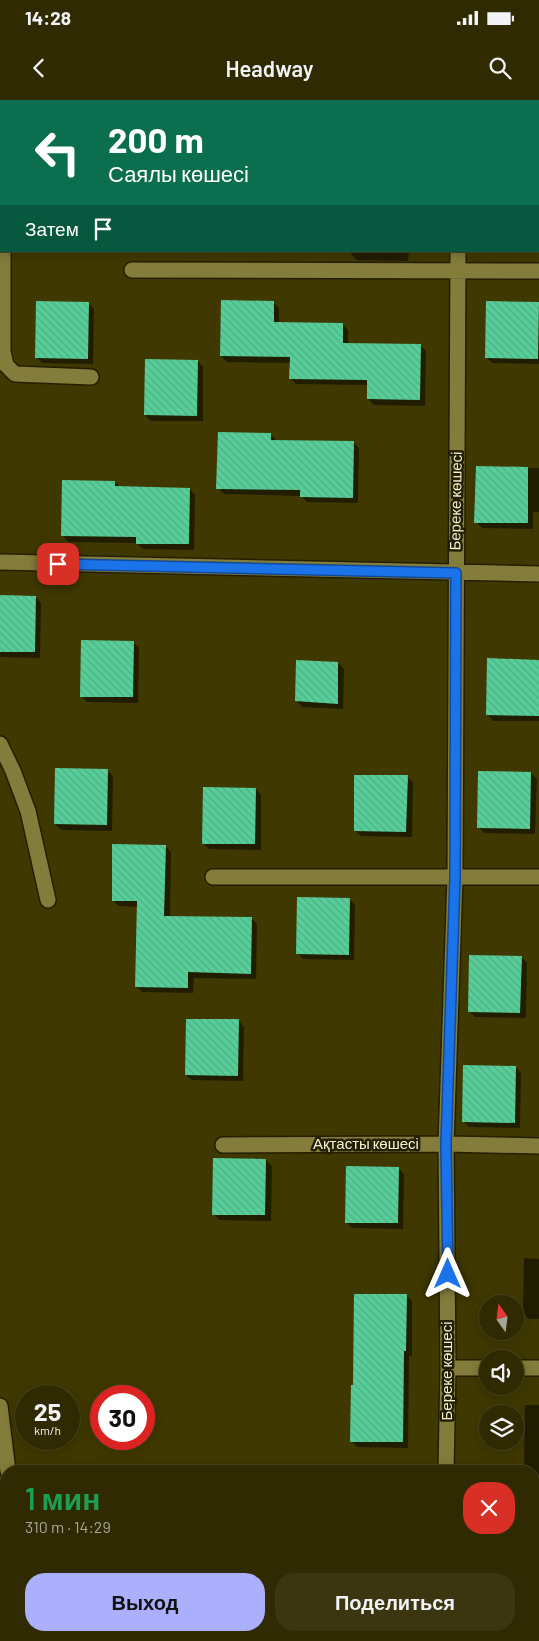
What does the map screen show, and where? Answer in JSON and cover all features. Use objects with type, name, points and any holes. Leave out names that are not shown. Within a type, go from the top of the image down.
[{"type":"street","points":[[3,252],[3,350],[6,365],[15,374],[91,377]]},
{"type":"street","name":"Береке көшесі","points":[[446,1465],[448,1368],[446,1144],[455,878],[458,252]]},
{"type":"street","points":[[132,270],[539,271]]},
{"type":"street","points":[[0,562],[539,574]]},
{"type":"street","points":[[0,744],[13,771],[28,811],[48,900]]},
{"type":"street","points":[[213,877],[455,878],[539,876]]},
{"type":"street","name":"Ақтасты көшесі","points":[[223,1145],[446,1144],[539,1146]]},
{"type":"street","points":[[448,1368],[479,1368]]},
{"type":"street","points":[[524,1368],[539,1368]]},
{"type":"street","points":[[0,1406],[7,1465]]},
{"type":"building","points":[[221,300],[274,301],[274,322],[343,323],[343,343],[421,344],[420,400],[367,399],[367,380],[289,379],[290,357],[220,356]]},
{"type":"building","points":[[36,301],[89,302],[88,359],[35,358]]},
{"type":"building","points":[[486,301],[539,302],[538,359],[485,358]]},
{"type":"building","points":[[145,359],[198,360],[197,416],[144,415]]},
{"type":"building","points":[[218,432],[271,433],[271,440],[354,441],[353,498],[300,497],[300,490],[216,489]]},
{"type":"building","points":[[476,466],[528,467],[528,523],[474,523]]},
{"type":"building","points":[[62,480],[115,481],[115,486],[190,488],[189,544],[136,544],[136,537],[61,536]]},
{"type":"building","points":[[0,595],[36,596],[35,652],[0,652]]},
{"type":"building","points":[[81,640],[134,641],[133,697],[80,697]]},
{"type":"building","points":[[487,658],[539,660],[539,716],[486,715]]},
{"type":"building","points":[[296,660],[338,662],[338,704],[295,701]]},
{"type":"building","points":[[55,768],[108,769],[107,825],[54,824]]},
{"type":"building","points":[[478,771],[531,772],[530,829],[477,828]]},
{"type":"building","points":[[354,775],[408,775],[406,832],[354,831]]},
{"type":"building","points":[[203,787],[256,788],[255,844],[202,844]]},
{"type":"building","points":[[112,844],[166,845],[164,916],[252,917],[251,974],[188,972],[188,988],[135,987],[137,901],[112,901]]},
{"type":"building","points":[[297,897],[350,898],[349,955],[296,954]]},
{"type":"building","points":[[469,955],[522,956],[520,1013],[468,1012]]},
{"type":"building","points":[[186,1019],[239,1019],[238,1076],[185,1075]]},
{"type":"building","points":[[463,1065],[516,1066],[515,1123],[462,1122]]},
{"type":"building","points":[[213,1158],[266,1159],[265,1215],[212,1215]]},
{"type":"building","points":[[346,1166],[399,1167],[398,1223],[345,1223]]},
{"type":"building","points":[[354,1294],[407,1294],[403,1442],[350,1442]]},
{"type":"route","points":[[58,564],[456,573],[455,878],[446,1144],[448,1274]]}]
